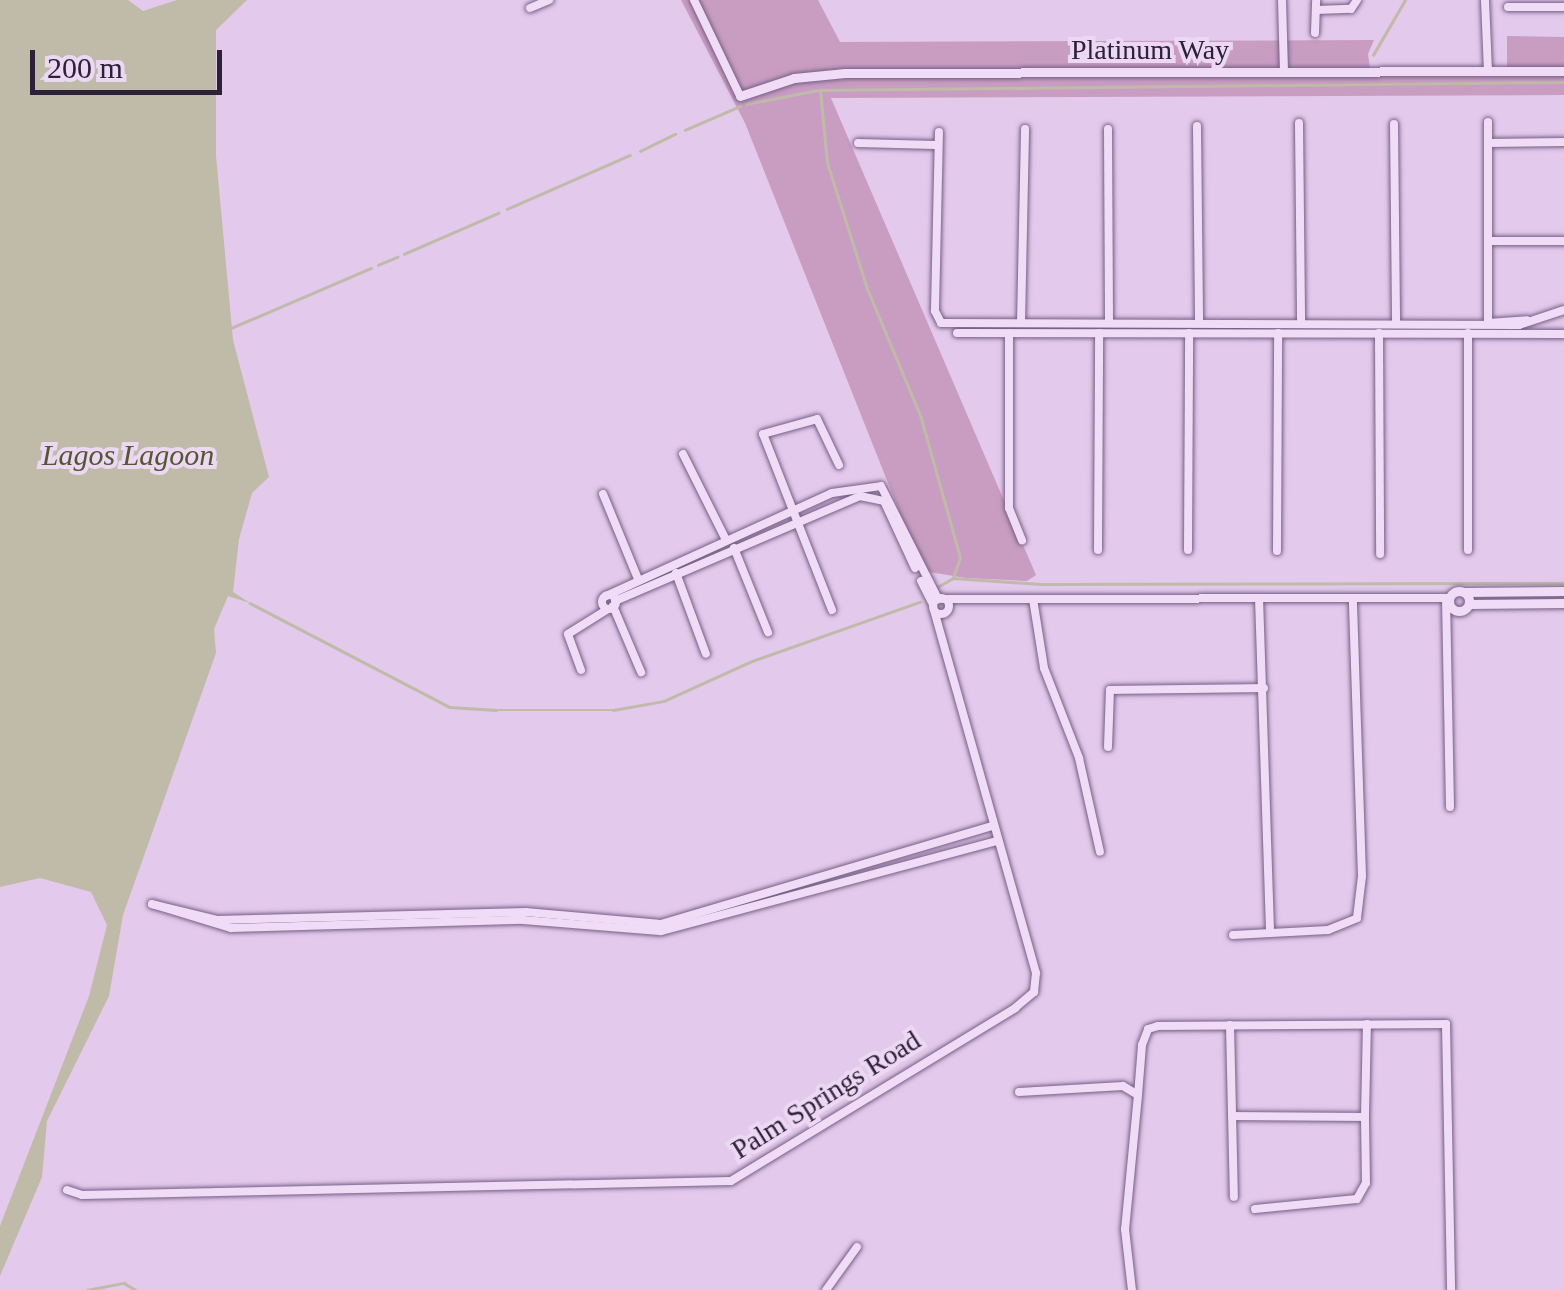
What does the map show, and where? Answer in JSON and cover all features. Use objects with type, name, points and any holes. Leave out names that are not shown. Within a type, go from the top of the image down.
[{"type":"street","points":[[694,0],[740,96]]},
{"type":"street","points":[[1282,0],[1284,72]]},
{"type":"street","points":[[1315,33],[1316,5],[1351,9],[1356,0]]},
{"type":"street","points":[[1485,0],[1488,72]]},
{"type":"street","points":[[530,8],[546,1]]},
{"type":"street","points":[[1508,7],[1564,7]]},
{"type":"street","name":"Platinum Way","points":[[740,96],[832,74],[1564,71]]},
{"type":"street","points":[[1488,122],[1488,323]]},
{"type":"street","points":[[1299,123],[1301,323]]},
{"type":"street","points":[[1394,124],[1396,323]]},
{"type":"street","points":[[1197,126],[1199,323]]},
{"type":"street","points":[[1020,323],[1025,129]]},
{"type":"street","points":[[1108,129],[1109,323]]},
{"type":"street","points":[[939,132],[936,318],[1020,323],[1488,323],[1527,320],[1564,310]]},
{"type":"street","points":[[1488,142],[1564,142]]},
{"type":"street","points":[[858,144],[936,145]]},
{"type":"street","points":[[1488,241],[1564,241]]},
{"type":"street","points":[[956,333],[1564,334]]},
{"type":"street","points":[[1009,333],[1009,508],[1022,540]]},
{"type":"street","points":[[1098,550],[1099,333]]},
{"type":"street","points":[[1188,333],[1188,550]]},
{"type":"street","points":[[1277,551],[1278,333]]},
{"type":"street","points":[[1379,333],[1380,554]]},
{"type":"street","points":[[1468,333],[1468,550]]},
{"type":"street","points":[[832,610],[763,434],[817,419],[839,465]]},
{"type":"street","points":[[684,454],[726,540]]},
{"type":"street","points":[[609,603],[734,548],[832,494],[880,486],[940,606],[957,600],[1033,598],[1448,598],[1464,592],[1564,591]]},
{"type":"street","points":[[603,494],[638,578]]},
{"type":"street","points":[[582,670],[568,634],[599,614],[638,578],[726,540],[793,517]]},
{"type":"street","points":[[734,548],[768,632]]},
{"type":"street","points":[[676,573],[706,654]]},
{"type":"street","points":[[1464,592],[1469,604]]},
{"type":"street","points":[[1033,598],[1044,668],[1079,758],[1100,852]]},
{"type":"street","points":[[1259,598],[1270,933]]},
{"type":"street","points":[[1233,935],[1340,928],[1352,924],[1360,910],[1353,598]]},
{"type":"street","points":[[1448,598],[1456,611],[1469,604],[1564,603]]},
{"type":"street","points":[[1448,598],[1450,807]]},
{"type":"street","points":[[609,603],[641,672]]},
{"type":"street","name":"Palm Springs Road","points":[[66,1190],[90,1195],[740,1178],[1034,992],[1036,972],[936,626],[940,606]]},
{"type":"street","points":[[1108,747],[1110,690],[1264,688]]},
{"type":"street","points":[[992,826],[661,924],[526,912],[217,920],[152,904],[232,928],[523,920],[661,932],[996,841]]},
{"type":"street","points":[[960,834],[964,849]]},
{"type":"street","points":[[1132,1290],[1125,1228],[1148,1029],[1440,1021],[1450,1030],[1451,1290]]},
{"type":"street","points":[[1255,1209],[1357,1199],[1366,1183],[1367,1024]]},
{"type":"street","points":[[1230,1026],[1234,1198]]},
{"type":"street","points":[[1020,1092],[1123,1086],[1138,1095]]},
{"type":"street","points":[[1232,1116],[1365,1117]]},
{"type":"street","points":[[826,1290],[858,1247]]},
{"type":"shaded area","points":[[681,0],[818,0],[840,42],[1374,40],[1368,54],[1371,76],[1507,74],[1507,36],[1564,37],[1564,95],[831,98],[1036,575],[1027,581],[966,578],[923,571],[745,123]]},
{"type":"water","name":"Lagos Lagoon","points":[[0,0],[128,0],[143,11],[177,0],[247,0],[216,30],[216,156],[233,340],[269,477],[252,493],[239,539],[233,592],[250,603],[228,596],[214,629],[216,653],[123,915],[109,996],[47,1121],[42,1177],[0,1276],[0,1226],[89,996],[107,925],[91,892],[40,878],[0,887]]},
{"type":"waterway","points":[[1373,55],[1405,0]]},
{"type":"waterway","points":[[953,578],[960,558],[921,418],[867,289],[827,163],[820,90],[1564,82]]},
{"type":"waterway","points":[[746,104],[818,90]]},
{"type":"waterway","points":[[685,130],[740,106]]},
{"type":"waterway","points":[[640,151],[675,134]]},
{"type":"waterway","points":[[507,209],[630,155]]},
{"type":"waterway","points":[[404,254],[498,213]]},
{"type":"waterway","points":[[378,265],[397,257]]},
{"type":"waterway","points":[[231,328],[371,268]]},
{"type":"waterway","points":[[934,589],[953,578],[1040,584],[1564,583]]},
{"type":"waterway","points":[[250,603],[450,707],[613,710],[664,701],[752,661],[920,602]]},
{"type":"waterway","points":[[87,1290],[124,1283],[136,1290]]}]
